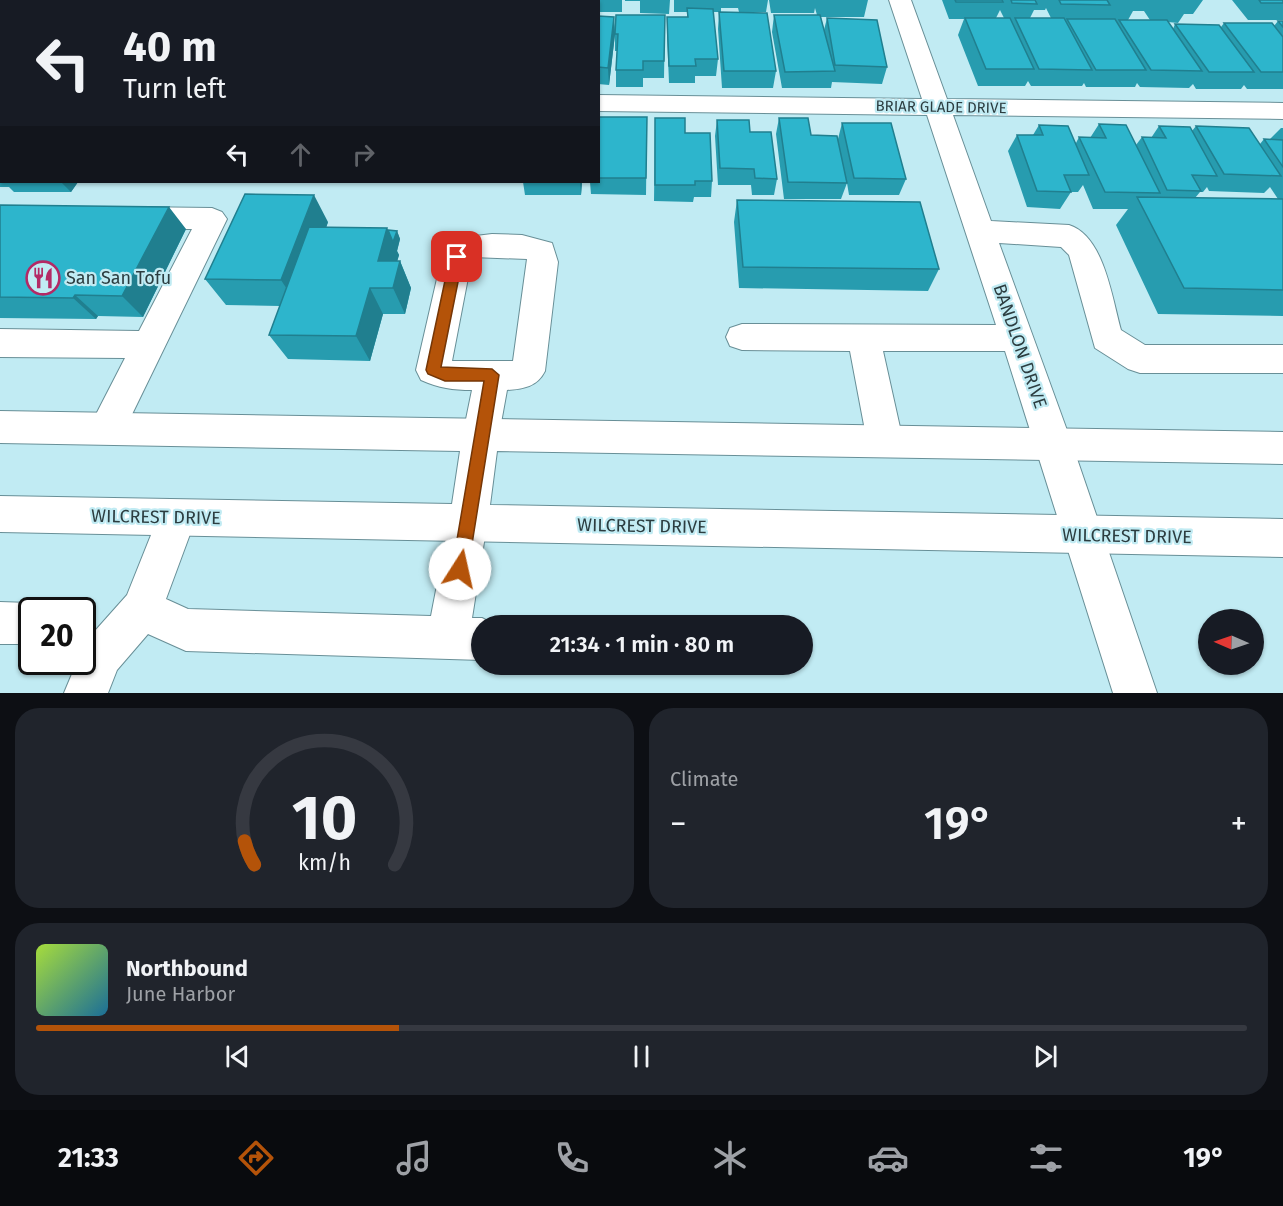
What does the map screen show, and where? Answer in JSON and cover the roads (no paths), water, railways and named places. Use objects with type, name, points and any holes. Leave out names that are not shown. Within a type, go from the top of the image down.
[{"type":"main road","name":"BANDLON DRIVE","points":[[900,0],[1054,444],[1135,693]]},
{"type":"main road","name":"BRIAR GLADE DRIVE","points":[[600,103],[1283,111]]},
{"type":"main road","points":[[106,218],[212,219],[107,428]]},
{"type":"main road","points":[[980,231],[1069,236],[1083,251],[1107,338],[1140,359],[1283,360]]},
{"type":"main road","points":[[527,246],[541,251],[541,273],[528,371],[520,375],[492,375],[445,375],[433,370],[457,257],[462,247],[527,246]]},
{"type":"main road","points":[[742,338],[1018,338]]},
{"type":"main road","points":[[864,338],[885,441]]},
{"type":"main road","points":[[0,344],[149,345]]},
{"type":"main road","points":[[142,609],[186,630],[465,639],[468,523],[492,375]]},
{"type":"main road","points":[[0,427],[1283,448]]},
{"type":"main road","name":"WILCREST DRIVE","points":[[0,514],[1283,538]]},
{"type":"main road","points":[[86,693],[101,656],[142,609],[177,518]]},
{"type":"place","name":"San San Tofu","points":[[43,278]]}]
